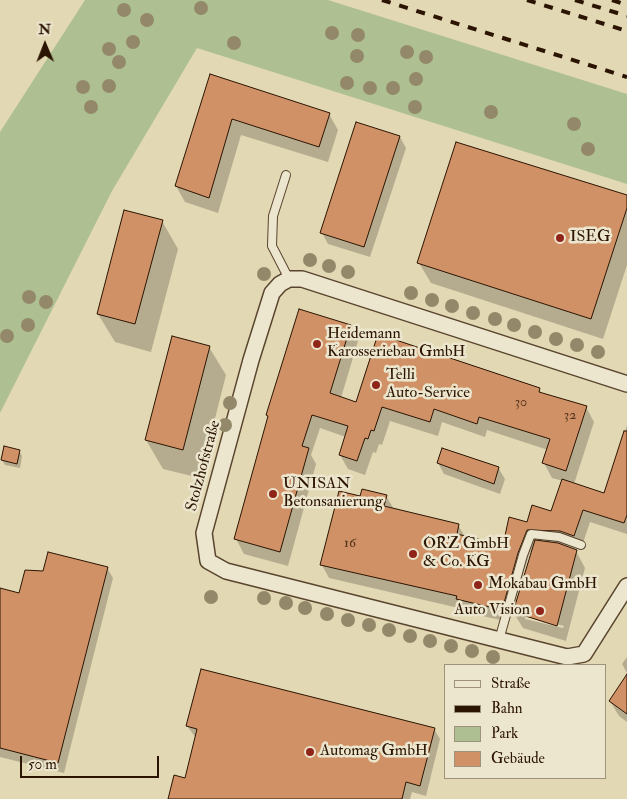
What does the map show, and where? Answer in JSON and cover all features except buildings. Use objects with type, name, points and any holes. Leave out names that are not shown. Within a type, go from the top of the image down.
[{"type":"street","points":[[289,279],[302,279],[627,384]]},
{"type":"street","name":"Stolzhofstraße","points":[[289,279],[280,284],[272,293],[251,360],[204,534],[208,561],[226,571],[567,657],[584,654],[627,586]]},
{"type":"lane","points":[[286,175],[273,216],[272,246],[289,279]]},
{"type":"lane","points":[[499,640],[523,555],[531,534],[559,537],[581,545]]},
{"type":"green space","points":[[85,0],[328,0],[627,94],[627,184],[197,48],[112,191],[0,413],[0,132]]},
{"type":"railway","points":[[382,0],[627,77]]},
{"type":"railway","points":[[527,0],[627,31]]},
{"type":"railway","points":[[575,0],[627,16]]},
{"type":"railway","points":[[612,0],[627,5]]},
{"type":"place","name":"ISEG","points":[[560,238]]},
{"type":"place","name":"Heidemann Karosseriebau GmbH","points":[[317,344]]},
{"type":"place","name":"Telli Auto-Service","points":[[376,385]]},
{"type":"place","name":"UNISAN Betonsanierung","points":[[273,494]]},
{"type":"place","name":"ORZ GmbH & Co. KG","points":[[413,554]]},
{"type":"place","name":"Mokabau GmbH","points":[[478,585]]},
{"type":"place","name":"Auto Vision","points":[[540,611]]},
{"type":"place","name":"Automag GmbH","points":[[310,752]]}]
